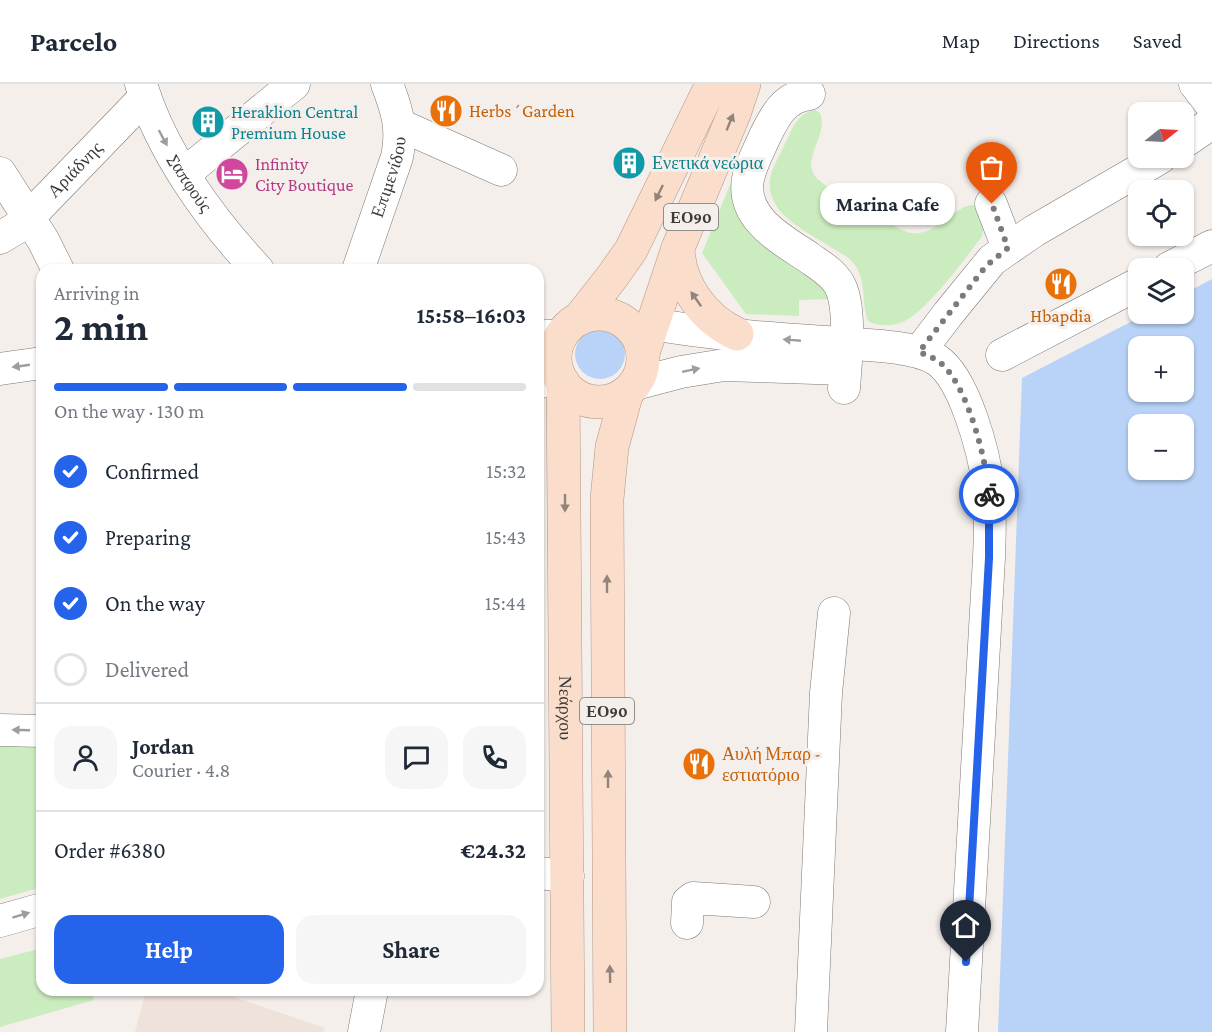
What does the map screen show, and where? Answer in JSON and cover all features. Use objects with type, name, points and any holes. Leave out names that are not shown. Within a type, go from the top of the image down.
[{"type":"main road","name":"ΕΟ90","points":[[553,380],[559,330],[612,277],[631,250],[712,84]]},
{"type":"main road","name":"ΕΟ90","points":[[610,1032],[607,499],[612,447],[627,391],[642,369],[648,338],[678,248],[744,84]]},
{"type":"main road","points":[[678,248],[681,271],[693,295],[715,321],[737,334]]},
{"type":"main road","points":[[559,330],[590,315],[602,314],[620,319],[630,326],[637,336],[648,338]]},
{"type":"main road","points":[[553,380],[584,399],[605,401],[627,391]]},
{"type":"main road","name":"Νεάρχου","points":[[553,380],[565,462],[553,874],[568,1032]]},
{"type":"main road","points":[[544,430],[550,435],[565,462]]},
{"type":"street","points":[[184,174],[294,84]]},
{"type":"street","name":"Επιμενίδου","points":[[360,264],[397,157],[400,125],[387,84]]},
{"type":"street","points":[[1195,84],[1212,106]]},
{"type":"street","name":"Σαπφούς","points":[[143,91],[161,135],[184,174],[206,206],[253,264]]},
{"type":"street","name":"Αριάδνης","points":[[0,238],[29,217],[143,91]]},
{"type":"street","points":[[802,96],[762,171],[759,184],[760,195],[766,210],[775,220],[835,264],[847,276],[852,291],[854,313],[846,367]]},
{"type":"street","points":[[1194,135],[1212,123]]},
{"type":"street","points":[[400,125],[501,170]]},
{"type":"street","points":[[919,352],[986,266],[1008,248],[1143,168]]},
{"type":"street","points":[[0,173],[29,217],[55,264]]},
{"type":"street","points":[[992,204],[1008,248]]},
{"type":"street","points":[[1189,258],[1212,246]]},
{"type":"street","points":[[1002,356],[1128,289]]},
{"type":"street","points":[[648,338],[690,330],[737,334],[846,367]]},
{"type":"street","points":[[627,391],[681,372],[724,365],[846,367],[885,347],[919,352],[937,360],[957,385],[971,418],[983,458],[989,498],[989,569],[963,1032]]},
{"type":"street","points":[[0,369],[36,364]]},
{"type":"street","points":[[811,1032],[826,684],[834,613]]},
{"type":"street","points":[[0,730],[36,731]]},
{"type":"street","points":[[687,923],[688,902],[693,898],[754,902]]},
{"type":"street","points":[[0,921],[36,911]]},
{"type":"street","points":[[364,1032],[371,996]]},
{"type":"shaded area","points":[[144,996],[232,996],[325,1028],[324,1032],[135,1032]]},
{"type":"green space","points":[[815,110],[820,113],[822,125],[811,160],[813,172],[829,188],[855,204],[902,230],[914,233],[934,228],[960,209],[977,206],[984,227],[982,236],[937,293],[904,321],[893,325],[883,325],[868,321],[861,277],[854,264],[844,255],[790,221],[775,203],[770,180],[774,167],[795,124],[803,115]]},
{"type":"green space","points":[[736,170],[829,283],[832,299],[799,300],[799,316],[746,314],[702,253]]},
{"type":"green space","points":[[0,739],[36,742],[36,889],[0,899]]},
{"type":"green space","points":[[36,950],[36,996],[93,996],[94,1000],[0,1027],[0,959]]},
{"type":"water","points":[[1212,279],[1212,1032],[998,1032],[1022,378],[1128,323],[1194,324],[1194,289]]},
{"type":"water","points":[[600,329],[614,333],[621,340],[625,354],[621,368],[614,375],[600,379],[586,375],[579,368],[575,354],[579,340],[586,333]]},
{"type":"way so far","points":[[989,494],[983,458],[971,418],[957,385],[944,366],[937,360],[919,352],[986,266],[1008,248],[992,204]]},
{"type":"place","name":"Herbs´Garden","points":[[446,111]]},
{"type":"place","name":"Heraklion Central Premium House","points":[[208,122]]},
{"type":"place","name":"Ενετικά νεώρια","points":[[629,163]]},
{"type":"place","name":"Infinity City Boutique","points":[[232,174]]},
{"type":"place","name":"Marina Cafe","points":[[992,204]]},
{"type":"place","name":"Hbapdia","points":[[1061,284]]},
{"type":"place","name":"Αυλή Μπαρ - εστιατόριο","points":[[699,764]]},
{"type":"route","points":[[966,962],[989,558],[989,494]]}]
